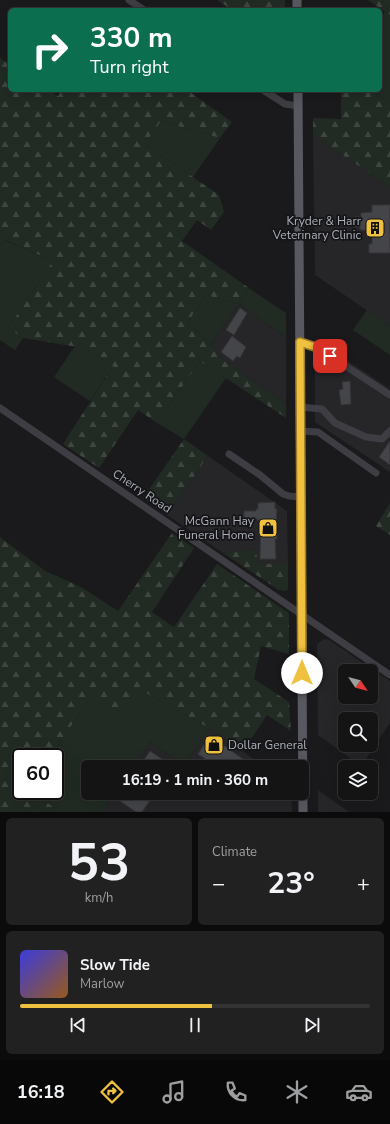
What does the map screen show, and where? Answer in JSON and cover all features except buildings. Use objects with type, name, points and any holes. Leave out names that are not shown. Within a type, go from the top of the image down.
[{"type":"main road","points":[[298,92],[303,812]]},
{"type":"street","points":[[129,0],[141,8]]},
{"type":"street","points":[[265,92],[285,104],[298,106]]},
{"type":"street","points":[[300,342],[318,348],[390,395]]},
{"type":"street","points":[[300,407],[322,409],[335,423],[366,437],[382,439],[390,431]]},
{"type":"street","name":"Cherry Road","points":[[0,408],[390,674]]},
{"type":"street","points":[[300,431],[318,432],[376,473]]},
{"type":"street","points":[[229,454],[260,475],[283,494],[301,497]]},
{"type":"shaded area","points":[[313,135],[390,187],[390,326],[315,275]]},
{"type":"shaded area","points":[[239,304],[286,337],[286,404],[219,357],[211,344]]},
{"type":"shaded area","points":[[315,339],[390,389],[390,472],[315,422]]},
{"type":"shaded area","points":[[208,456],[287,511],[288,564],[259,564],[255,549],[223,553],[167,515]]},
{"type":"shaded area","points":[[324,639],[329,640],[365,664],[338,664],[338,704],[378,704],[378,673],[390,681],[390,723],[378,741],[378,712],[338,712],[338,749],[318,735],[317,644]]},
{"type":"shaded area","points":[[209,728],[255,760],[187,760]]},
{"type":"shaded area","points":[[150,742],[177,760],[138,760]]},
{"type":"shaded area","points":[[342,752],[370,752],[365,760],[353,760]]},
{"type":"shaded area","points":[[318,790],[349,812],[318,812]]},
{"type":"shaded area","points":[[110,800],[291,800],[292,812],[106,812],[104,810]]},
{"type":"green space","points":[[217,0],[285,0],[285,8],[229,8]]},
{"type":"green space","points":[[368,0],[390,0],[390,15],[382,8]]},
{"type":"green space","points":[[385,12],[390,15],[390,103],[374,92],[382,92],[382,16]]},
{"type":"green space","points":[[0,58],[8,63],[8,92],[51,92],[58,96],[61,92],[190,92],[232,122],[220,138],[161,121],[145,144],[219,195],[224,212],[211,230],[197,220],[182,241],[249,288],[239,304],[206,295],[187,323],[211,344],[219,357],[286,404],[286,418],[200,361],[157,423],[138,410],[99,468],[63,444],[113,366],[84,348],[23,338],[8,328],[53,261],[5,240],[0,246]]},
{"type":"green space","points":[[341,92],[374,92],[390,103],[390,187],[313,135],[313,118],[341,119]]},
{"type":"green space","points":[[161,121],[220,138],[193,177],[145,144]]},
{"type":"green space","points":[[4,240],[53,261],[8,328],[23,338],[15,350],[0,340],[0,246]]},
{"type":"green space","points":[[249,288],[286,313],[286,337],[239,304]]},
{"type":"green space","points":[[206,295],[239,304],[211,344],[187,323]]},
{"type":"green space","points":[[367,310],[390,326],[390,355],[353,330]]},
{"type":"green space","points":[[75,346],[84,348],[113,366],[90,401],[54,377]]},
{"type":"green space","points":[[200,361],[226,378],[184,439],[157,423]]},
{"type":"green space","points":[[184,439],[208,456],[167,515],[143,498]]},
{"type":"green space","points":[[390,503],[390,535],[376,526]]},
{"type":"green space","points":[[172,533],[194,548],[152,612],[174,627],[217,564],[289,613],[289,654],[261,646],[254,679],[289,702],[291,731],[267,715],[243,751],[209,728],[139,689],[120,718],[90,698],[56,748],[12,748],[12,800],[43,800],[61,812],[0,812],[0,537],[45,571],[81,587],[118,611]]},
{"type":"green space","points":[[255,549],[259,564],[288,564],[288,589],[286,591],[279,590],[223,553]]},
{"type":"green space","points":[[139,689],[209,728],[187,760],[177,760],[150,742],[138,760],[81,760],[81,800],[110,800],[104,810],[106,812],[61,812],[43,800],[64,800],[64,748],[56,748],[90,698]]},
{"type":"place","name":"Kryder & Harr Veterinary Clinic","points":[[375,228]]},
{"type":"place","name":"McGann Hay Funeral Home","points":[[268,528]]},
{"type":"place","name":"Dollar General","points":[[214,745]]},
{"type":"route","points":[[302,673],[300,342],[318,348],[330,356]]}]
